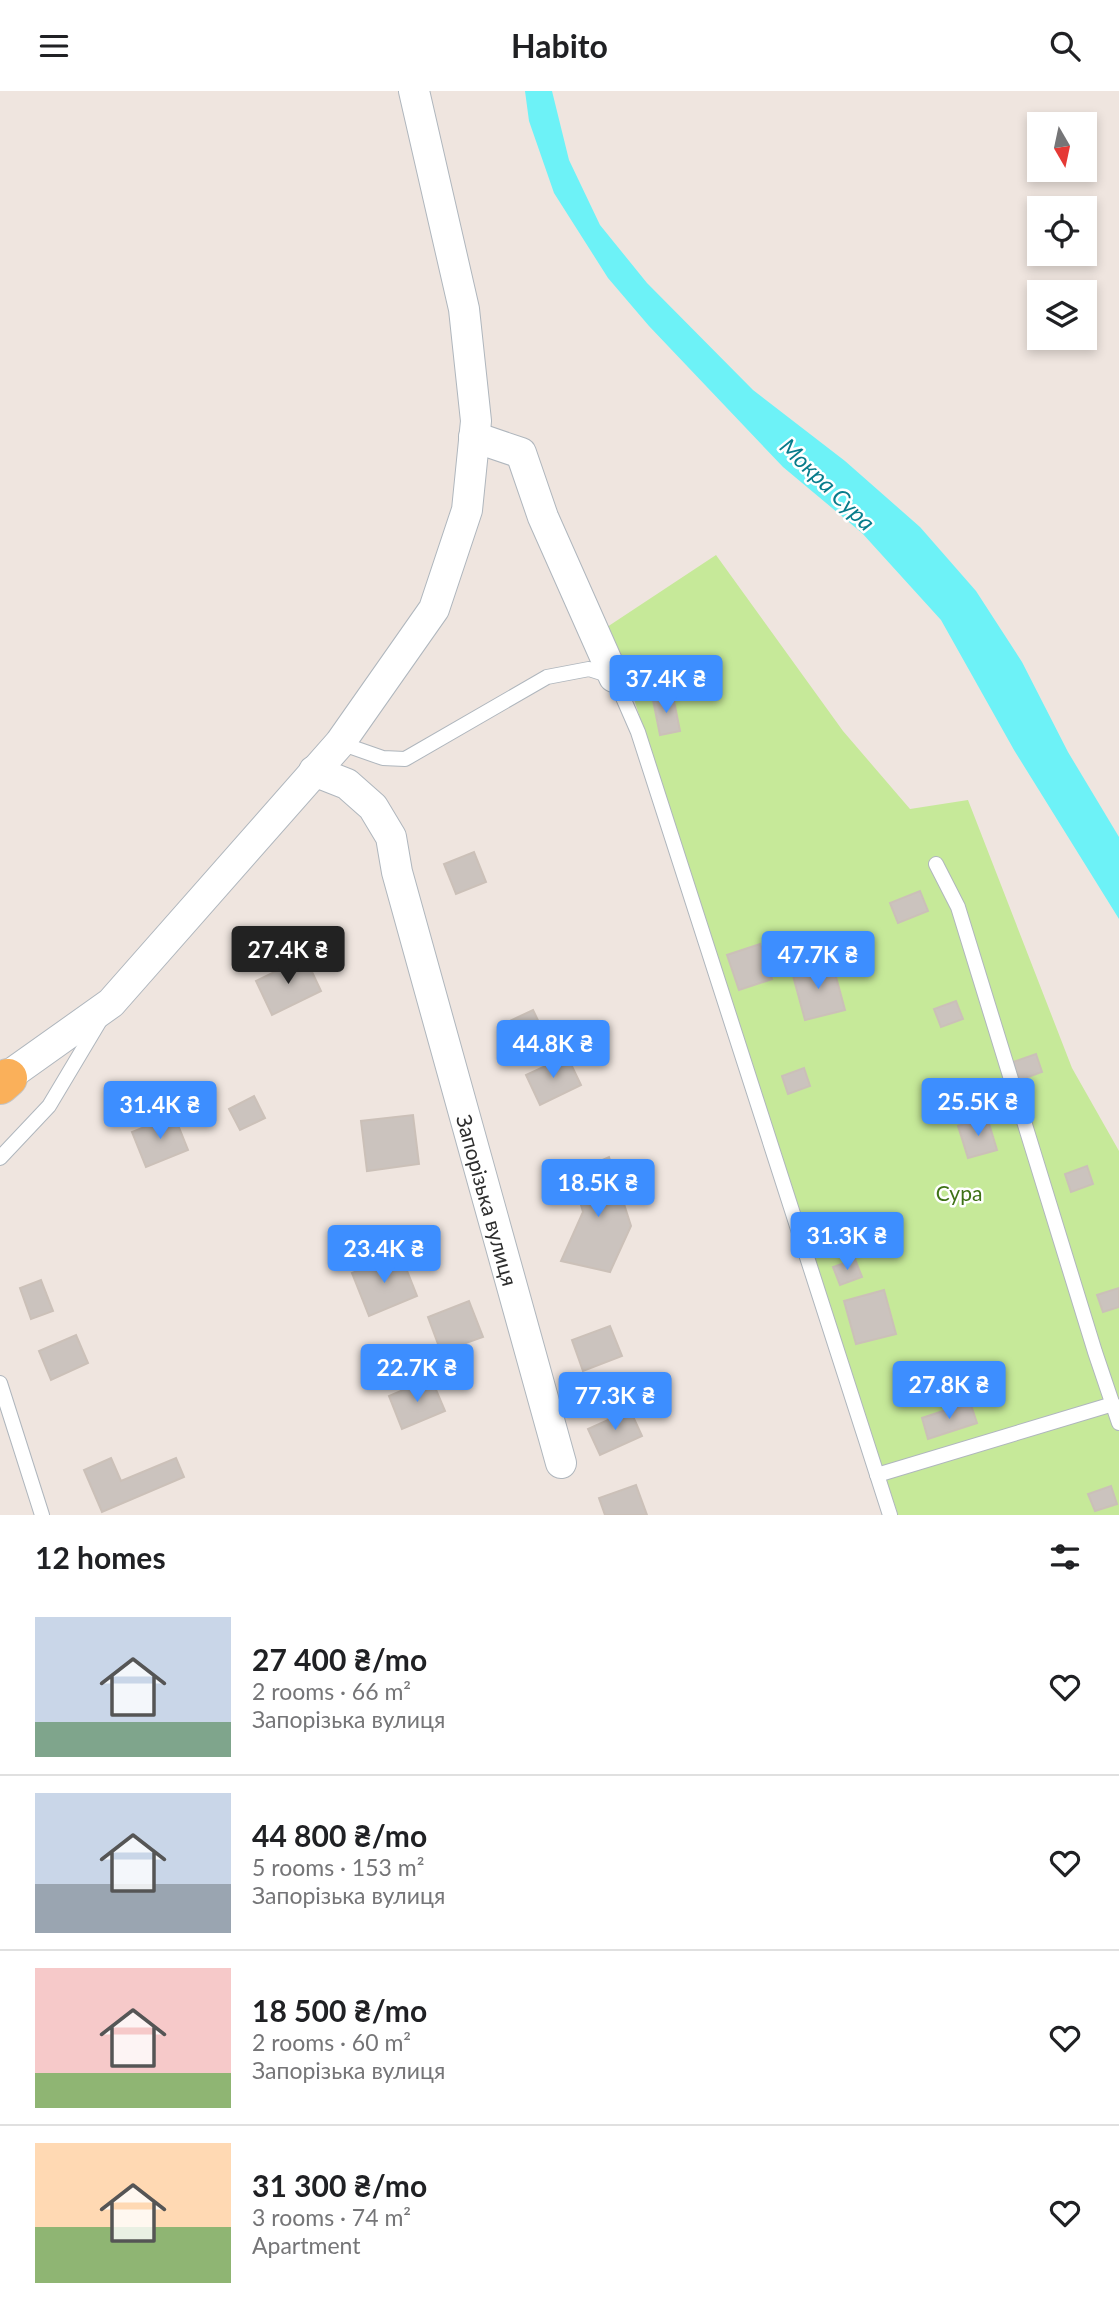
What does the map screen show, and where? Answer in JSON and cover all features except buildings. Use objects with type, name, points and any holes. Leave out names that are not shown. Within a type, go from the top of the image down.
[{"type":"street","points":[[2,1082],[111,1003],[340,743],[434,609],[467,510],[475,421],[464,309],[414,91]]},
{"type":"street","points":[[474,437],[520,453],[543,517],[614,677]]},
{"type":"street","name":"Запорізька вулиця","points":[[314,771],[347,784],[373,807],[391,837],[397,872],[561,1463]]},
{"type":"lane","points":[[340,743],[383,758],[405,759],[547,677],[589,669],[614,677],[638,731],[890,1515]]},
{"type":"lane","points":[[936,864],[958,907],[1119,1423]]},
{"type":"lane","points":[[0,1158],[49,1107],[111,1003]]},
{"type":"lane","points":[[0,1383],[42,1515]]},
{"type":"lane","points":[[877,1475],[1113,1404]]},
{"type":"green space","name":"Сура","points":[[716,555],[843,731],[910,809],[968,800],[1072,1068],[1119,1151],[1119,1515],[898,1515],[633,696],[598,633]]},
{"type":"water","name":"Мокра Сура","points":[[525,91],[552,91],[569,160],[600,225],[647,283],[753,390],[845,461],[920,527],[976,591],[1022,662],[1068,752],[1119,837],[1119,919],[1014,750],[941,620],[862,533],[783,467],[649,326],[608,278],[554,193],[529,121]]}]
